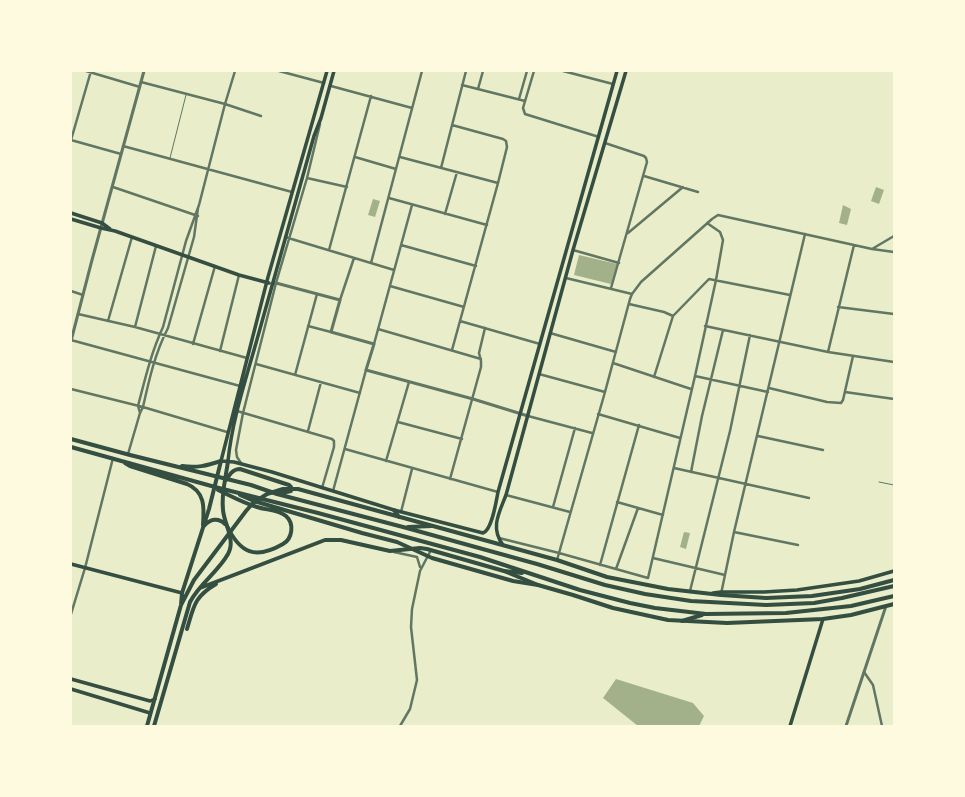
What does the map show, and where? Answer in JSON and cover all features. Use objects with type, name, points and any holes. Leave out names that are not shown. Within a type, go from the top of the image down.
[{"type":"main road","points":[[147,726],[181,605],[182,593],[209,509],[227,432],[266,283],[327,71]]},
{"type":"main road","points":[[154,726],[188,606],[192,598],[228,554],[231,544],[223,509],[225,481],[237,411],[287,237],[314,136],[331,86],[334,71]]},
{"type":"main road","points":[[129,455],[134,454],[195,468],[228,461],[272,472],[401,512],[482,533],[487,531],[617,71]]},
{"type":"main road","points":[[503,546],[497,538],[496,523],[506,495],[573,250],[626,71]]},
{"type":"main road","points":[[598,139],[603,136],[606,138]]},
{"type":"main road","points":[[598,139],[601,145],[605,144]]},
{"type":"main road","points":[[71,213],[102,223],[112,230]]},
{"type":"main road","points":[[71,219],[112,230],[239,275],[266,283],[274,283]]},
{"type":"main road","points":[[575,221],[581,223]]},
{"type":"main road","points":[[71,439],[251,485],[277,494],[403,527],[612,587],[645,594],[691,601],[766,606],[842,598],[894,586]]},
{"type":"main road","points":[[71,447],[207,484],[254,501],[397,542],[432,558],[498,577],[538,585],[624,611],[668,620],[727,623],[823,619],[894,604]]},
{"type":"main road","points":[[124,461],[130,466],[187,484],[194,488],[203,499],[203,527]]},
{"type":"main road","points":[[227,476],[240,469],[290,485],[292,487],[291,491],[277,494]]},
{"type":"main road","points":[[203,527],[214,519],[221,520],[242,548],[256,553],[285,543],[290,537],[292,530],[289,519],[282,514],[256,507],[207,484]]},
{"type":"main road","points":[[216,487],[486,558],[528,574],[580,590],[630,603],[677,612],[706,614],[806,612],[851,606],[894,596]]},
{"type":"main road","points":[[181,605],[194,580],[246,511],[257,500],[267,494],[283,489],[298,489],[557,560],[607,576],[668,589],[713,594],[797,590],[859,581],[894,571]]},
{"type":"main road","points":[[394,510],[399,517]]},
{"type":"main road","points":[[403,527],[432,526]]},
{"type":"main road","points":[[200,588],[325,540],[341,540],[390,551],[420,548],[431,550],[504,571],[538,585]]},
{"type":"main road","points":[[71,564],[182,593]]},
{"type":"main road","points":[[504,571],[528,574]]},
{"type":"main road","points":[[721,594],[766,598],[794,597],[837,593],[894,580]]},
{"type":"main road","points":[[187,629],[197,600],[201,594],[221,581]]},
{"type":"main road","points":[[682,621],[706,614]]},
{"type":"main road","points":[[790,726],[823,619]]},
{"type":"main road","points":[[71,679],[150,701],[155,698]]},
{"type":"main road","points":[[71,689],[150,713]]},
{"type":"street","points":[[86,71],[140,87]]},
{"type":"street","points":[[144,71],[71,340],[240,386]]},
{"type":"street","points":[[140,413],[138,406],[149,361],[163,327],[182,255],[198,205],[235,71]]},
{"type":"street","points":[[279,71],[324,83]]},
{"type":"street","points":[[371,263],[422,71]]},
{"type":"street","points":[[441,168],[466,71]]},
{"type":"street","points":[[478,89],[483,71]]},
{"type":"street","points":[[519,100],[527,71]]},
{"type":"street","points":[[534,71],[523,110],[525,114],[527,116],[593,136],[598,139]]},
{"type":"street","points":[[563,71],[613,84]]},
{"type":"street","points":[[91,72],[71,140],[121,154]]},
{"type":"street","points":[[141,82],[225,104],[261,116]]},
{"type":"street","points":[[462,85],[525,101]]},
{"type":"street","points":[[331,86],[412,108]]},
{"type":"street","points":[[329,250],[371,96]]},
{"type":"street","points":[[321,118],[307,178],[287,237],[394,270]]},
{"type":"street","points":[[452,125],[503,139],[506,143],[507,150],[452,350]]},
{"type":"street","points":[[605,144],[644,156],[647,159],[644,176],[611,288]]},
{"type":"street","points":[[123,146],[292,192]]},
{"type":"street","points":[[355,157],[396,169]]},
{"type":"street","points":[[400,157],[498,183]]},
{"type":"street","points":[[445,214],[457,172]]},
{"type":"street","points":[[644,176],[698,192]]},
{"type":"street","points":[[307,178],[347,187]]},
{"type":"street","points":[[112,187],[198,216]]},
{"type":"street","points":[[628,233],[683,187]]},
{"type":"street","points":[[389,198],[487,225]]},
{"type":"street","points":[[129,455],[154,362],[168,328],[188,257],[198,216],[198,205]]},
{"type":"street","points":[[333,492],[412,205]]},
{"type":"street","points":[[557,560],[632,294],[646,277],[715,216],[721,215],[872,249],[894,252]]},
{"type":"street","points":[[497,538],[560,553],[648,578],[716,280],[723,237],[720,232],[707,223]]},
{"type":"street","points":[[721,594],[734,532],[805,234]]},
{"type":"street","points":[[872,249],[894,236]]},
{"type":"street","points":[[108,321],[132,237]]},
{"type":"street","points":[[401,245],[476,266]]},
{"type":"street","points":[[828,352],[854,245]]},
{"type":"street","points":[[135,327],[156,246]]},
{"type":"street","points":[[573,250],[619,263]]},
{"type":"street","points":[[331,332],[354,258]]},
{"type":"street","points":[[194,344],[215,266]]},
{"type":"street","points":[[220,351],[239,275]]},
{"type":"street","points":[[566,278],[632,294]]},
{"type":"street","points":[[654,377],[673,316],[710,279],[790,295]]},
{"type":"street","points":[[242,464],[237,457],[236,447],[274,283],[340,300]]},
{"type":"street","points":[[390,286],[464,307]]},
{"type":"street","points":[[71,291],[83,294]]},
{"type":"street","points":[[295,375],[316,294]]},
{"type":"street","points":[[629,304],[664,312],[673,316]]},
{"type":"street","points":[[838,307],[894,314]]},
{"type":"street","points":[[78,314],[135,327],[247,358]]},
{"type":"street","points":[[460,322],[540,344]]},
{"type":"street","points":[[308,326],[374,344]]},
{"type":"street","points":[[706,326],[828,352],[894,362]]},
{"type":"street","points":[[450,479],[481,367],[479,350],[485,328]]},
{"type":"street","points":[[378,329],[481,359]]},
{"type":"street","points":[[691,472],[702,416],[723,330]]},
{"type":"street","points":[[550,333],[616,352]]},
{"type":"street","points":[[690,591],[740,386],[750,335]]},
{"type":"street","points":[[769,388],[836,403],[843,401],[853,356]]},
{"type":"street","points":[[613,363],[691,389]]},
{"type":"street","points":[[256,364],[360,393]]},
{"type":"street","points":[[366,370],[592,433]]},
{"type":"street","points":[[539,374],[605,392]]},
{"type":"street","points":[[695,376],[768,392]]},
{"type":"street","points":[[308,431],[321,382]]},
{"type":"street","points":[[386,461],[409,382]]},
{"type":"street","points":[[71,389],[142,407],[227,432]]},
{"type":"street","points":[[845,392],[894,399]]},
{"type":"street","points":[[237,411],[333,439],[334,447],[321,488]]},
{"type":"street","points":[[598,414],[680,438]]},
{"type":"street","points":[[398,422],[462,439]]},
{"type":"street","points":[[600,565],[639,425]]},
{"type":"street","points":[[553,507],[575,428]]},
{"type":"street","points":[[758,436],[823,450]]},
{"type":"street","points":[[344,449],[498,492]]},
{"type":"street","points":[[71,614],[85,568],[113,458]]},
{"type":"street","points":[[401,512],[412,468]]},
{"type":"street","points":[[674,468],[809,498]]},
{"type":"street","points":[[506,495],[570,512]]},
{"type":"street","points":[[617,502],[663,515]]},
{"type":"street","points":[[616,569],[638,508]]},
{"type":"street","points":[[734,532],[798,545]]},
{"type":"street","points":[[400,726],[410,708],[417,680],[411,620],[420,570],[420,548]]},
{"type":"street","points":[[420,570],[431,550]]},
{"type":"street","points":[[390,551],[415,556],[418,559],[420,567]]},
{"type":"street","points":[[653,558],[725,575]]},
{"type":"street","points":[[846,726],[886,606]]},
{"type":"street","points":[[864,672],[873,685],[882,726]]},
{"type":"lane","points":[[170,158],[187,94]]},
{"type":"lane","points":[[879,482],[894,485]]},
{"type":"shaded area","points":[[876,187],[884,190],[879,204],[871,201]]},
{"type":"shaded area","points":[[373,199],[380,201],[375,217],[368,215]]},
{"type":"shaded area","points":[[843,205],[851,209],[847,225],[839,223]]},
{"type":"shaded area","points":[[579,255],[617,264],[611,284],[574,275]]},
{"type":"shaded area","points":[[684,532],[690,533],[686,549],[680,547]]},
{"type":"shaded area","points":[[616,679],[693,703],[704,716],[699,726],[638,726],[603,698]]}]
